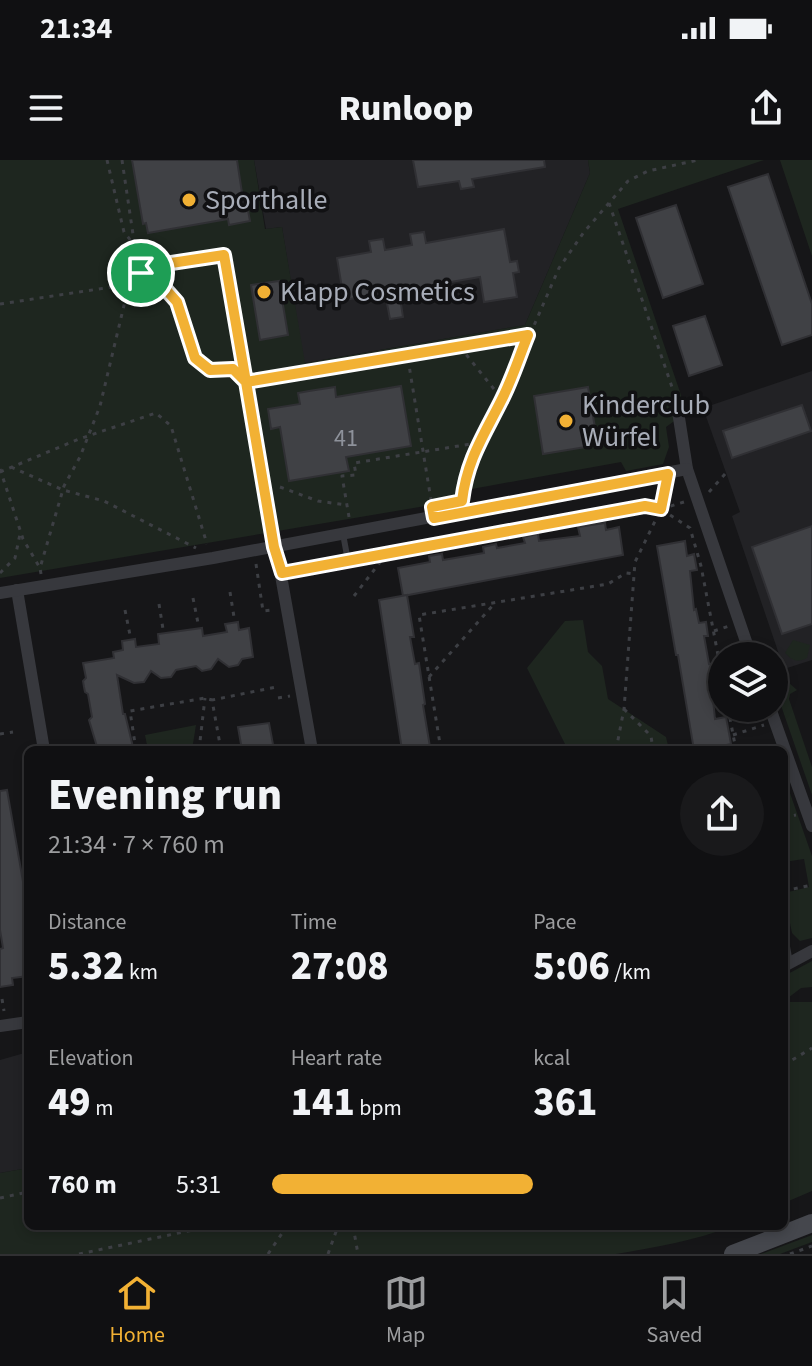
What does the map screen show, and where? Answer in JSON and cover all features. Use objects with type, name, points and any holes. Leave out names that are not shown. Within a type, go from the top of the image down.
[{"type":"main road","points":[[733,1254],[812,1223]]},
{"type":"street","points":[[170,264],[224,255],[311,746]]},
{"type":"street","points":[[677,405],[687,469],[746,642]]},
{"type":"street","points":[[0,593],[274,547],[687,469]]},
{"type":"street","points":[[17,590],[43,746]]},
{"type":"street","points":[[775,722],[778,746]]},
{"type":"street","points":[[788,771],[812,826]]},
{"type":"street","points":[[788,963],[812,951]]},
{"type":"street","points":[[0,1026],[24,1023]]},
{"type":"lane","points":[[246,382],[398,357]]},
{"type":"lane","points":[[348,533],[348,561]]},
{"type":"path","points":[[107,160],[124,232],[135,245]]},
{"type":"path","points":[[122,160],[140,271],[161,284],[177,302],[195,358],[210,370],[233,369],[246,382]]},
{"type":"path","points":[[462,501],[465,474],[477,443],[502,399],[559,268],[584,232],[628,181],[648,171],[698,160]]},
{"type":"path","points":[[609,203],[677,405]]},
{"type":"path","points":[[0,304],[125,285],[140,271],[170,264]]},
{"type":"path","points":[[40,568],[63,490],[100,406],[126,297],[125,285]]},
{"type":"path","points":[[398,357],[528,335]]},
{"type":"path","points":[[460,347],[502,399]]},
{"type":"path","points":[[407,355],[434,518]]},
{"type":"path","points":[[43,586],[40,568],[21,530],[0,471],[87,436],[156,413],[171,426],[213,558]]},
{"type":"path","points":[[348,533],[342,476],[356,475],[354,463],[477,443]]},
{"type":"path","points":[[11,467],[63,490],[104,501],[213,558]]},
{"type":"path","points":[[706,495],[726,473]]},
{"type":"path","points":[[617,746],[624,709],[635,562],[661,509],[668,474]]},
{"type":"path","points":[[277,486],[318,501],[347,505]]},
{"type":"path","points":[[282,573],[645,506],[661,509],[690,528],[716,642]]},
{"type":"path","points":[[1,571],[15,558],[21,530]]},
{"type":"path","points":[[354,596],[388,552]]},
{"type":"path","points":[[440,746],[419,615],[608,584],[626,573],[634,574]]},
{"type":"path","points":[[230,592],[234,617]]},
{"type":"path","points":[[193,598],[198,623]]},
{"type":"path","points":[[429,677],[495,603]]},
{"type":"path","points":[[159,604],[163,629]]},
{"type":"path","points":[[125,610],[130,635]]},
{"type":"path","points":[[135,746],[130,711],[205,698],[212,700],[276,687]]},
{"type":"path","points":[[199,746],[205,698]]},
{"type":"path","points":[[212,700],[220,746]]},
{"type":"path","points":[[624,709],[651,736],[652,746]]},
{"type":"path","points":[[731,722],[735,746]]},
{"type":"path","points":[[733,735],[772,722]]},
{"type":"path","points":[[0,734],[13,732]]},
{"type":"path","points":[[788,890],[812,885]]},
{"type":"path","points":[[788,1063],[812,1048]]},
{"type":"path","points":[[0,1198],[24,1193]]},
{"type":"path","points":[[79,1254],[193,1230]]},
{"type":"path","points":[[268,1254],[284,1230]]},
{"type":"path","points":[[328,1254],[337,1230]]},
{"type":"path","points":[[354,1230],[358,1254]]},
{"type":"path","points":[[790,1254],[812,1246]]},
{"type":"shaded area","points":[[0,160],[254,160],[265,229],[282,227],[305,363],[525,325],[590,173],[588,160],[764,160],[618,209],[681,395],[684,414],[666,427],[669,447],[663,464],[626,471],[621,462],[461,491],[455,501],[0,578]]},
{"type":"shaded area","points":[[254,160],[588,160],[590,173],[525,325],[304,363],[282,227],[266,229]]},
{"type":"shaded area","points":[[780,160],[812,160],[812,256]]},
{"type":"shaded area","points":[[812,371],[812,660],[788,668],[788,642],[775,642],[732,516],[740,512],[703,408]]},
{"type":"shaded area","points":[[583,620],[588,652],[602,666],[608,699],[666,737],[668,746],[566,746],[527,668],[565,621]]},
{"type":"shaded area","points":[[793,640],[810,645],[807,658],[800,660],[790,658],[788,648]]},
{"type":"shaded area","points":[[788,684],[797,690],[790,694],[789,699],[812,767],[812,795],[787,722]]},
{"type":"shaded area","points":[[196,725],[193,746],[147,746],[145,735]]},
{"type":"shaded area","points":[[788,787],[812,856],[812,938],[800,941],[792,933],[788,892],[809,887],[804,859],[788,861]]},
{"type":"shaded area","points":[[812,961],[812,987],[801,988],[788,998],[788,974]]},
{"type":"shaded area","points":[[788,1002],[812,1002],[812,1191],[788,1201]]},
{"type":"shaded area","points":[[24,1053],[24,1169],[0,1173],[0,1060]]},
{"type":"shaded area","points":[[24,1169],[24,1230],[721,1230],[690,1240],[616,1254],[0,1254],[0,1173]]},
{"type":"shaded area","points":[[812,1235],[812,1242],[780,1254],[761,1254]]},
{"type":"building","name":"Sporthalle","points":[[132,160],[237,160],[244,206],[247,205],[250,221],[229,225],[228,219],[148,233],[146,223],[143,224]]},
{"type":"building","points":[[413,160],[544,160],[545,167],[472,179],[474,187],[461,189],[459,181],[418,187]]},
{"type":"building","points":[[768,174],[812,304],[812,335],[782,345],[728,187]]},
{"type":"building","points":[[676,205],[703,284],[663,298],[636,218]]},
{"type":"building","points":[[504,229],[510,262],[517,261],[519,272],[513,273],[517,297],[484,302],[480,277],[399,291],[403,317],[390,319],[385,293],[344,300],[337,258],[371,252],[369,241],[383,239],[385,250],[412,245],[410,234],[424,232],[426,243]]},
{"type":"building","points":[[279,281],[288,335],[260,340],[251,285]]},
{"type":"building","points":[[705,316],[722,365],[689,376],[673,326]]},
{"type":"building","points":[[401,386],[411,446],[346,457],[349,471],[289,481],[280,427],[271,429],[268,409],[300,404],[298,393],[309,391],[335,387],[336,397]]},
{"type":"building","name":"Kinderclub Würfel","points":[[588,387],[598,445],[543,454],[534,396]]},
{"type":"building","points":[[802,405],[811,431],[732,458],[723,431]]},
{"type":"building","points":[[605,523],[606,530],[619,527],[623,555],[403,596],[398,568],[430,562],[429,556],[442,554],[443,560],[484,553],[483,547],[525,543],[523,537],[538,534],[539,541],[580,536],[578,527]]},
{"type":"building","points":[[812,526],[812,624],[782,634],[752,547]]},
{"type":"building","points":[[685,541],[687,556],[694,554],[697,570],[690,571],[694,610],[699,623],[706,622],[708,636],[704,636],[708,658],[708,722],[727,722],[731,744],[693,746],[657,546]]},
{"type":"building","points":[[407,595],[414,637],[410,637],[415,664],[419,663],[430,746],[401,746],[379,600]]},
{"type":"building","points":[[238,622],[239,630],[249,628],[253,657],[229,667],[218,659],[211,669],[202,671],[196,666],[176,670],[171,677],[161,678],[151,671],[144,682],[134,683],[117,675],[123,714],[133,746],[97,746],[89,720],[92,717],[83,681],[86,678],[83,663],[114,658],[113,652],[123,650],[122,641],[135,639],[136,647],[159,644],[158,634],[202,628],[203,636],[227,632],[225,624]]},
{"type":"building","points":[[269,723],[273,746],[241,746],[238,727]]},
{"type":"building","points":[[7,790],[24,887],[24,976],[12,978],[13,985],[0,987],[0,949],[3,948],[0,930],[0,791]]},
{"type":"place","name":"Sporthalle","points":[[189,200]]},
{"type":"place","name":"Klapp Cosmetics","points":[[264,292]]},
{"type":"place","name":"Kinderclub Würfel","points":[[566,421]]},
{"type":"route","points":[[141,273],[138,268],[224,255],[246,382],[528,335],[502,399],[477,443],[465,474],[462,501],[432,507],[434,518],[668,474],[661,509],[645,506],[282,573],[274,547],[246,382],[233,369],[210,370],[195,358],[177,302],[161,284],[141,273]]}]
